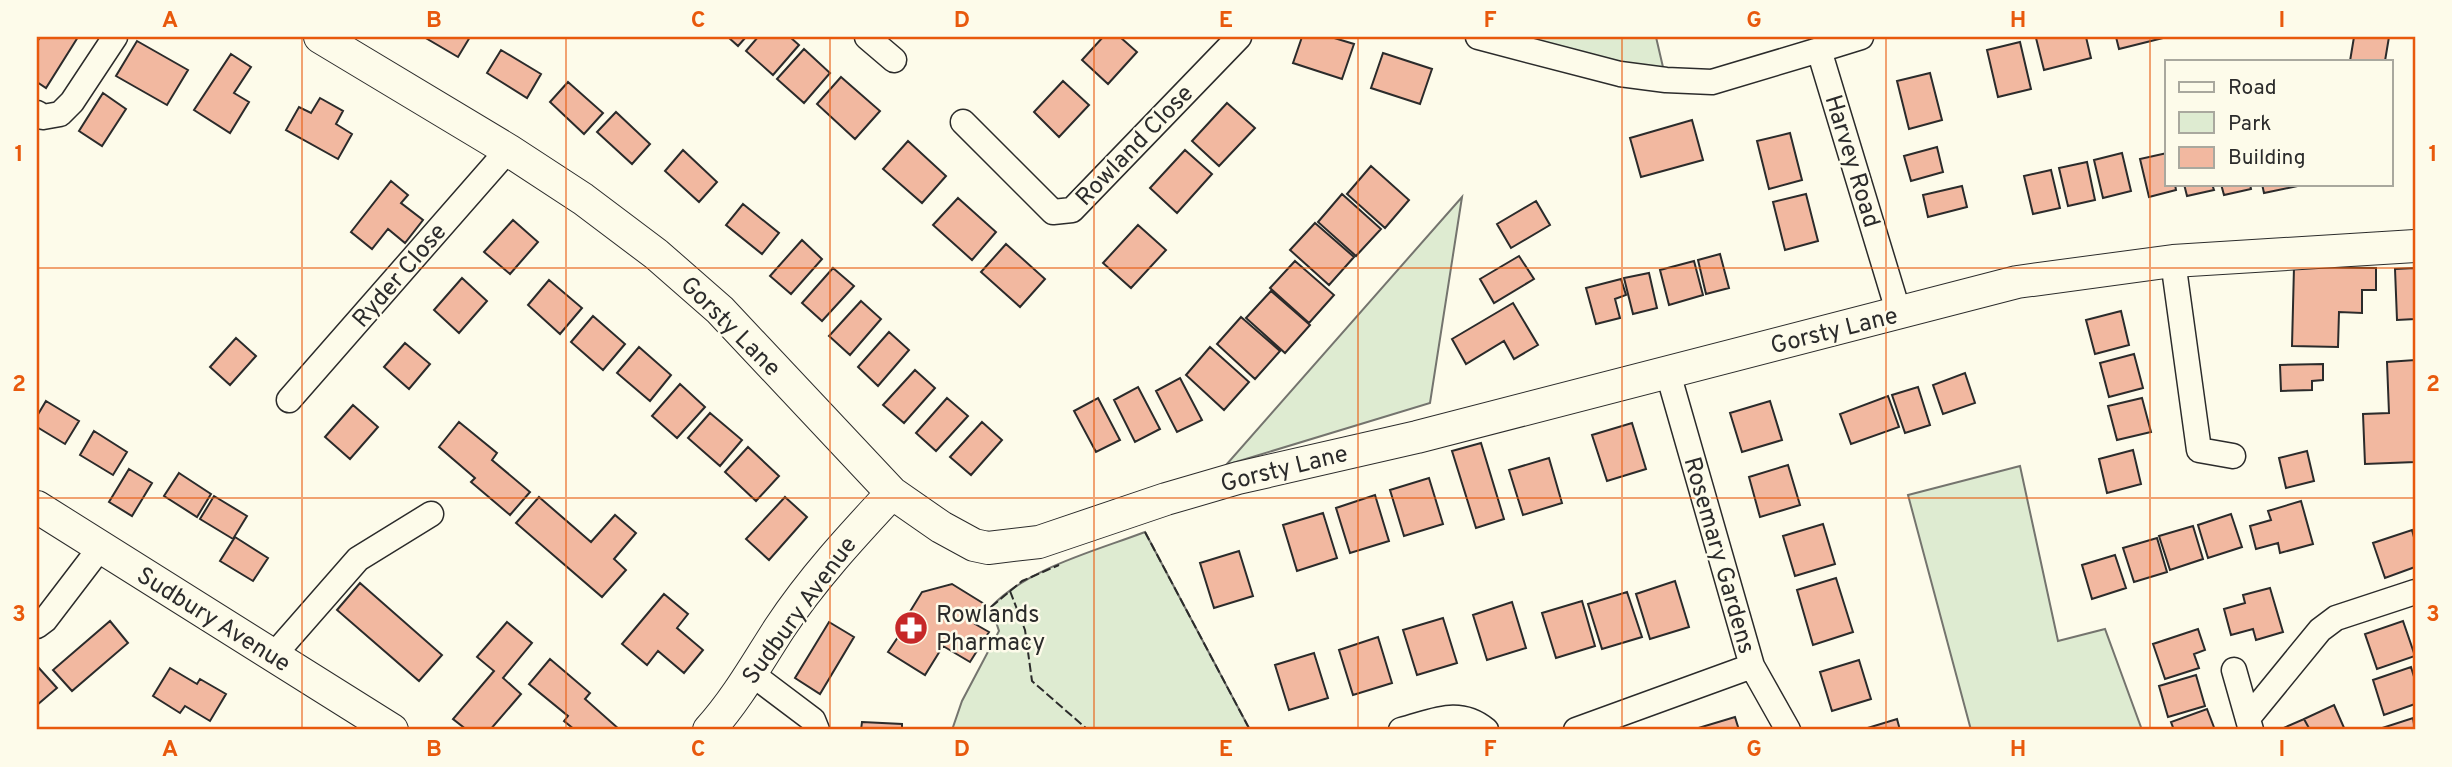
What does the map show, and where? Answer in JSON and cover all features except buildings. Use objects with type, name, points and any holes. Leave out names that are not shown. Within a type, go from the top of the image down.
[{"type":"street","points":[[37,113],[43,117],[60,114],[115,37]]},
{"type":"street","name":"Gorsty Lane","points":[[320,37],[508,150],[583,199],[656,254],[720,310],[892,492],[941,527],[974,545],[988,548],[1040,542],[1166,499],[1238,478],[1416,437],[2017,282],[2173,261],[2415,246]]},
{"type":"street","points":[[867,37],[894,60]]},
{"type":"street","name":"Rowland Close","points":[[963,122],[1053,212],[1072,210],[1240,37]]},
{"type":"street","points":[[1478,37],[1521,42],[1620,74],[1712,82],[1861,37]]},
{"type":"street","name":"Harvey Road","points":[[1819,50],[1899,314]]},
{"type":"street","name":"Ryder Close","points":[[289,400],[508,150]]},
{"type":"street","points":[[2173,261],[2199,450],[2232,456]]},
{"type":"street","name":"Rosemary Gardens","points":[[1668,373],[1752,666],[1788,730]]},
{"type":"street","name":"Sudbury Avenue","points":[[709,730],[752,674],[779,629],[828,562],[892,492]]},
{"type":"street","name":"Sudbury Avenue","points":[[37,507],[391,730]]},
{"type":"street","points":[[273,656],[359,559],[431,514]]},
{"type":"street","points":[[37,626],[45,620],[100,548]]},
{"type":"street","points":[[2250,724],[2320,631],[2336,618],[2415,592]]},
{"type":"street","points":[[1576,730],[1752,666]]},
{"type":"street","points":[[2234,670],[2250,724]]},
{"type":"street","points":[[752,674],[813,720],[817,730]]},
{"type":"street","points":[[1402,730],[1457,716],[1475,721],[1486,730]]},
{"type":"green space","points":[[1524,37],[1656,37],[1666,80]]},
{"type":"green space","points":[[1462,197],[1430,403],[1226,465]]},
{"type":"green space","points":[[2020,466],[2058,641],[2105,629],[2142,730],[1971,730],[1908,495]]},
{"type":"green space","points":[[1145,532],[1250,730],[952,730],[962,701],[999,631],[991,607],[1006,593],[1043,571]]},
{"type":"fence","points":[[1145,532],[1250,730]]},
{"type":"fence","points":[[991,607],[1022,581],[1059,565]]},
{"type":"fence","points":[[1010,591],[1025,630],[1032,681],[1088,730]]},
{"type":"place","name":"Rowlands Pharmacy","points":[[911,628]]}]
